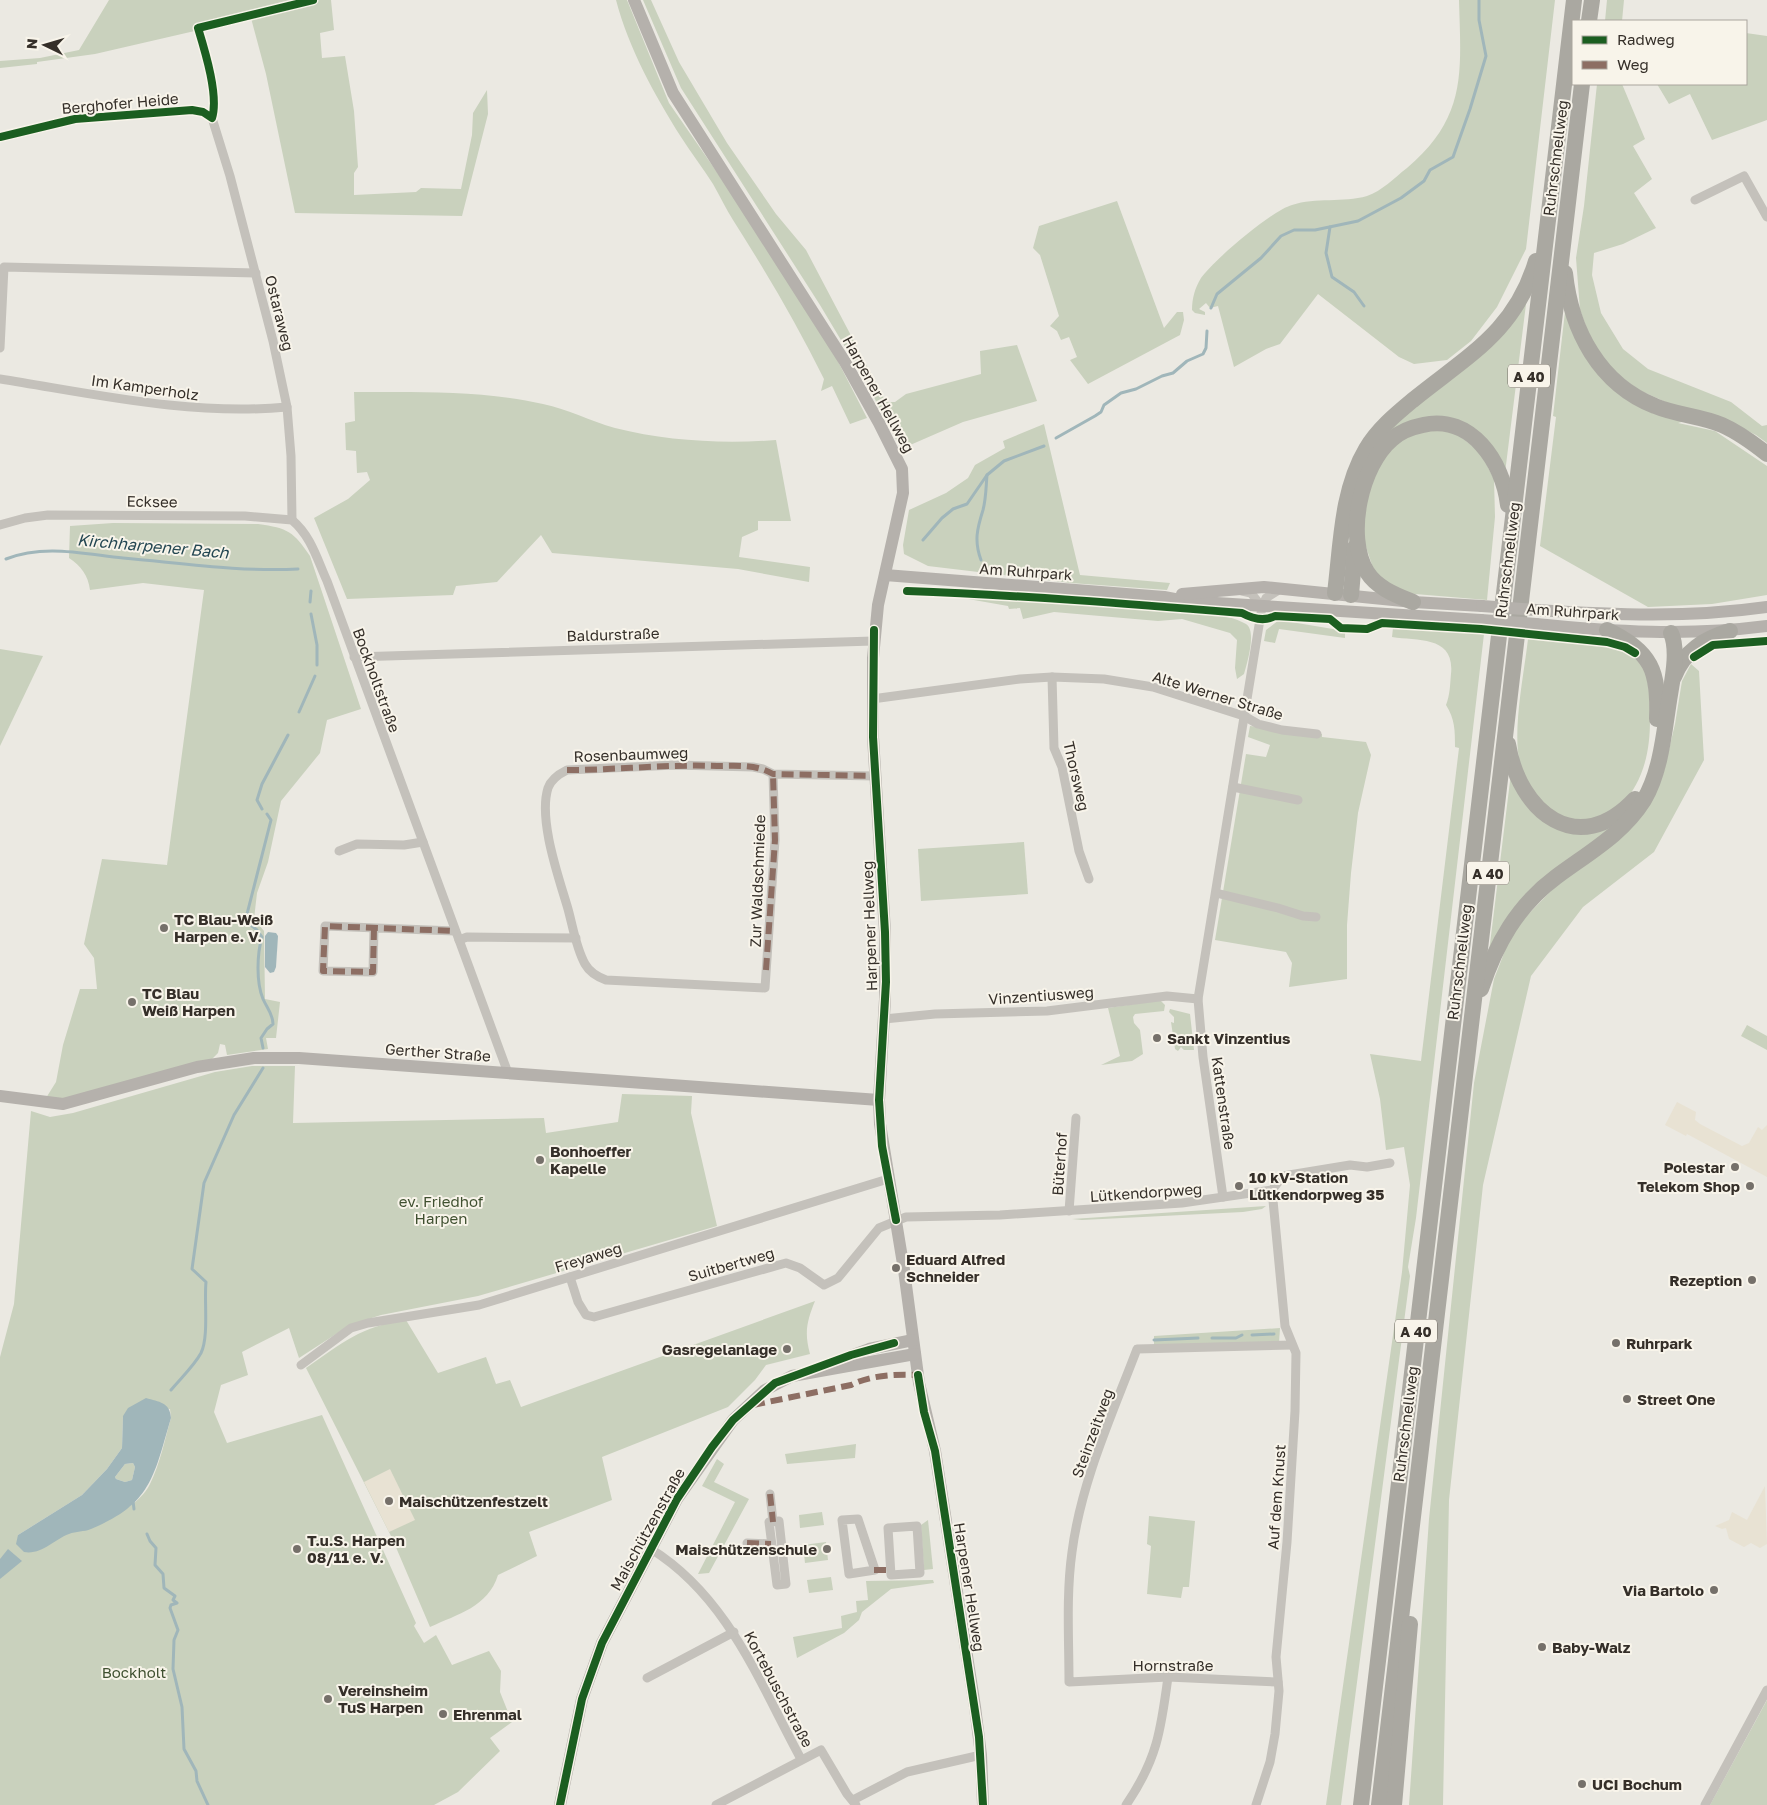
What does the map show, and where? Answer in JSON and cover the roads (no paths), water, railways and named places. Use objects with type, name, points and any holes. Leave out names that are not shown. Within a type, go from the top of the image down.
[{"type":"highway","name":"Ruhrschnellweg","points":[[1361,1803],[1574,0]]},
{"type":"highway","points":[[1589,20],[1592,0]]},
{"type":"highway","name":"Ruhrschnellweg","points":[[1379,1805],[1582,85]]},
{"type":"highway","points":[[1343,594],[1350,486],[1366,450],[1388,421],[1476,352],[1505,323],[1517,304],[1534,268],[1548,210]]},
{"type":"highway","points":[[1566,214],[1565,265],[1570,302],[1582,339],[1592,356],[1608,375],[1629,393],[1660,408],[1721,424],[1745,437],[1767,454]]},
{"type":"highway","points":[[1343,594],[1367,478],[1379,453],[1393,438],[1405,431],[1430,423],[1442,423],[1466,430],[1479,441],[1494,462],[1507,491],[1509,541]]},
{"type":"highway","points":[[1357,533],[1359,554],[1367,572],[1386,590],[1414,602]]},
{"type":"highway","points":[[1507,715],[1506,733],[1512,764],[1520,784],[1536,808],[1553,820],[1581,827],[1595,826],[1620,814],[1634,800],[1650,765],[1656,728],[1658,688],[1653,668],[1640,650],[1629,641],[1607,630]]},
{"type":"highway","points":[[1670,689],[1678,668],[1689,652],[1708,638],[1730,631]]},
{"type":"highway","points":[[1469,1032],[1478,997],[1492,959],[1512,920],[1541,888],[1611,838],[1645,799],[1660,756],[1674,648],[1671,633]]},
{"type":"highway","points":[[1394,1805],[1413,1593],[1416,1482]]},
{"type":"main road","name":"Harpener Hellweg","points":[[634,0],[673,93],[845,362],[902,469],[903,493],[873,641],[872,699],[875,776],[885,932],[884,1018],[879,1100],[882,1146],[896,1220],[924,1412],[935,1451],[981,1755],[983,1805]]},
{"type":"main road","name":"Am Ruhrpark","points":[[885,575],[1164,597],[1185,601],[1262,607],[1481,620],[1607,630],[1671,633],[1730,631],[1767,626]]},
{"type":"main road","name":"Am Ruhrpark","points":[[1164,597],[1264,586],[1414,602],[1652,616],[1720,614],[1767,607]]},
{"type":"main road","points":[[1343,594],[1352,612]]},
{"type":"main road","points":[[1652,616],[1664,624],[1671,633]]},
{"type":"main road","name":"Gerther Straße","points":[[0,1096],[63,1104],[178,1071],[266,1057],[879,1100]]},
{"type":"main road","name":"Maischützenstraße","points":[[560,1805],[582,1699],[595,1659],[651,1548],[692,1476],[733,1420],[775,1384],[851,1355],[913,1340]]},
{"type":"main road","name":"Maischützenstraße","points":[[805,1373],[915,1354]]},
{"type":"street","name":"Berghofer Heide","points":[[0,137],[54,123],[120,116],[192,110],[202,112],[212,118]]},
{"type":"street","name":"Ostaraweg","points":[[212,118],[256,273],[287,407],[291,456],[292,520]]},
{"type":"street","points":[[1695,200],[1744,176],[1767,217]]},
{"type":"street","points":[[0,348],[2,266],[256,273]]},
{"type":"street","name":"Im Kamperholz","points":[[0,379],[180,408],[253,410],[287,407]]},
{"type":"street","name":"Ecksee","points":[[0,525],[25,518],[68,514],[245,516],[292,520]]},
{"type":"street","name":"Bockholtstraße","points":[[292,520],[308,537],[327,581],[508,1073]]},
{"type":"street","points":[[1229,589],[1251,593],[1262,607],[1266,598],[1282,588]]},
{"type":"street","name":"Kattenstraße","points":[[1223,1197],[1203,1057],[1198,999],[1262,607]]},
{"type":"street","name":"Baldurstraße","points":[[354,657],[873,641]]},
{"type":"street","name":"Alte Werner Straße","points":[[872,699],[1020,679],[1052,677],[1104,680],[1153,687],[1244,716],[1258,724],[1282,730],[1317,734]]},
{"type":"street","name":"Thorsweg","points":[[1052,677],[1054,748],[1062,768],[1079,851],[1089,879]]},
{"type":"street","name":"Rosenbaumweg","points":[[765,988],[606,980],[591,972],[585,965],[576,938],[550,842],[547,820],[548,789],[558,774],[567,770],[675,765],[753,767],[764,769],[773,774],[875,776]]},
{"type":"street","name":"Zur Waldschmiede","points":[[765,988],[775,840],[773,774]]},
{"type":"street","points":[[1233,787],[1298,800]]},
{"type":"street","points":[[340,852],[357,844],[404,845],[422,842]]},
{"type":"street","points":[[1216,893],[1278,908],[1302,916],[1316,917]]},
{"type":"street","points":[[374,928],[373,972],[323,971],[325,926],[455,931]]},
{"type":"street","points":[[459,940],[467,937],[576,938]]},
{"type":"street","name":"Vinzentiusweg","points":[[884,1018],[935,1014],[1047,1011],[1167,996],[1198,999]]},
{"type":"street","name":"Büterhof","points":[[1069,1211],[1076,1118]]},
{"type":"street","points":[[1272,1190],[1284,1176],[1350,1165],[1367,1166],[1390,1163]]},
{"type":"street","name":"Freyaweg","points":[[300,1365],[351,1328],[368,1322],[479,1305],[888,1179]]},
{"type":"street","name":"Lütkendorpweg","points":[[896,1220],[1195,1202],[1272,1190]]},
{"type":"street","name":"Auf dem Knust","points":[[1256,1805],[1274,1743],[1278,1682],[1276,1656],[1287,1542],[1295,1411],[1296,1353],[1285,1326],[1272,1190]]},
{"type":"street","name":"Suitbertweg","points":[[570,1277],[578,1302],[586,1315],[594,1317],[786,1263],[800,1268],[824,1285],[838,1278],[879,1228],[896,1220]]},
{"type":"street","name":"Steinzeitweg","points":[[1069,1682],[1068,1591],[1078,1518],[1082,1500],[1137,1349],[1292,1345]]},
{"type":"street","points":[[770,1494],[773,1522]]},
{"type":"street","points":[[874,1570],[858,1519],[842,1520],[849,1574],[874,1570],[890,1570]]},
{"type":"street","points":[[779,1521],[786,1584],[777,1586],[769,1522],[773,1522],[779,1521]]},
{"type":"street","points":[[917,1526],[920,1573],[891,1575],[890,1570],[888,1528],[917,1526]]},
{"type":"street","points":[[748,1543],[771,1544]]},
{"type":"street","name":"Kortebuschstraße","points":[[651,1548],[699,1586],[734,1632],[801,1759]]},
{"type":"street","name":"Kortebuschstraße","points":[[647,1678],[734,1632]]},
{"type":"street","points":[[1126,1805],[1150,1766],[1158,1743],[1168,1677]]},
{"type":"street","name":"Hornstraße","points":[[1069,1682],[1168,1677],[1278,1682]]},
{"type":"street","points":[[1705,1805],[1767,1690]]},
{"type":"street","points":[[716,1805],[821,1750],[854,1803],[906,1772],[981,1755]]},
{"type":"water","points":[[268,932],[276,933],[278,936],[276,967],[274,972],[270,973],[265,967],[265,936]]},
{"type":"water","points":[[146,1398],[163,1404],[170,1413],[171,1418],[160,1456],[148,1486],[127,1509],[111,1519],[86,1531],[69,1534],[42,1549],[24,1552],[16,1544],[18,1535],[82,1495],[107,1469],[122,1448],[123,1416],[128,1408]],"holes":[[[133,1463],[135,1467],[132,1480],[125,1482],[116,1479],[115,1477],[125,1464]]]},
{"type":"water","points":[[8,1549],[22,1561],[0,1579],[0,1559]]},
{"type":"waterway","name":"Kirchharpener Bach","points":[[1211,308],[1217,294],[1261,258],[1281,236],[1294,230],[1315,230],[1358,221],[1401,198],[1424,181],[1430,170],[1453,157],[1486,56],[1479,20],[1479,0]]},
{"type":"waterway","points":[[1330,227],[1326,253],[1332,277],[1354,292],[1364,306]]},
{"type":"waterway","name":"Kirchharpener Bach","points":[[1056,438],[1101,412],[1104,405],[1121,393],[1136,389],[1162,376],[1173,373],[1187,361],[1203,354],[1206,348],[1207,331]]},
{"type":"waterway","name":"Kirchharpener Bach","points":[[923,540],[942,518],[953,509],[967,504],[987,475],[1004,461],[1044,446]]},
{"type":"waterway","points":[[981,560],[977,535],[985,502],[987,475]]},
{"type":"waterway","name":"Kirchharpener Bach","points":[[6,559],[20,554],[64,551],[232,568],[298,569]]},
{"type":"waterway","name":"Kirchharpener Bach","points":[[310,602],[311,591]]},
{"type":"waterway","name":"Kirchharpener Bach","points":[[311,614],[317,645],[317,665]]},
{"type":"waterway","name":"Kirchharpener Bach","points":[[299,712],[315,676]]},
{"type":"waterway","name":"Kirchharpener Bach","points":[[262,809],[257,800],[262,784],[288,735]]},
{"type":"waterway","name":"Kirchharpener Bach","points":[[263,1048],[261,1038],[273,1024],[273,1020],[259,985],[258,960],[262,937],[248,923],[247,914],[271,820],[267,814]]},
{"type":"waterway","name":"Kirchharpener Bach","points":[[171,1390],[198,1358],[205,1338],[206,1282],[192,1269],[204,1183],[234,1115],[263,1068]]},
{"type":"waterway","points":[[1252,1335],[1274,1334]]},
{"type":"waterway","points":[[1212,1338],[1236,1338],[1242,1335]]},
{"type":"waterway","points":[[1154,1340],[1198,1338]]},
{"type":"waterway","points":[[133,1501],[134,1509]]},
{"type":"waterway","points":[[147,1534],[156,1548],[155,1565],[163,1574],[164,1588],[175,1596],[173,1600],[177,1603],[171,1605],[170,1608],[178,1630],[174,1640],[173,1669],[182,1707],[184,1749],[196,1771],[197,1781],[208,1805]]},
{"type":"place","name":"TC Blau-Weiß Harpen e. V.","points":[[164,928]]},
{"type":"place","name":"TC Blau Weiß Harpen","points":[[132,1002]]},
{"type":"place","name":"Sankt Vinzentius","points":[[1157,1038]]},
{"type":"place","name":"Bonhoeffer Kapelle","points":[[540,1160]]},
{"type":"place","name":"Polestar","points":[[1735,1167]]},
{"type":"place","name":"10 kV-Station Lütkendorpweg 35","points":[[1239,1186]]},
{"type":"place","name":"Telekom Shop","points":[[1750,1186]]},
{"type":"place","name":"Eduard Alfred Schneider","points":[[896,1268]]},
{"type":"place","name":"Rezeption","points":[[1752,1280]]},
{"type":"place","name":"Ruhrpark","points":[[1616,1343]]},
{"type":"place","name":"Gasregelanlage","points":[[787,1349]]},
{"type":"place","name":"Street One","points":[[1627,1399]]},
{"type":"place","name":"Maischützenfestzelt","points":[[389,1501]]},
{"type":"place","name":"T.u.S. Harpen 08/11 e. V.","points":[[297,1549]]},
{"type":"place","name":"Maischützenschule","points":[[827,1549]]},
{"type":"place","name":"Via Bartolo","points":[[1714,1590]]},
{"type":"place","name":"Baby-Walz","points":[[1542,1647]]},
{"type":"place","name":"Vereinsheim TuS Harpen","points":[[328,1699]]},
{"type":"place","name":"Ehrenmal","points":[[443,1714]]},
{"type":"place","name":"UCI Bochum","points":[[1582,1784]]},
{"type":"park label","name":"ev. Friedhof Harpen","points":[[441,1210]]},
{"type":"park label","name":"Bockholt","points":[[134,1672]]}]
